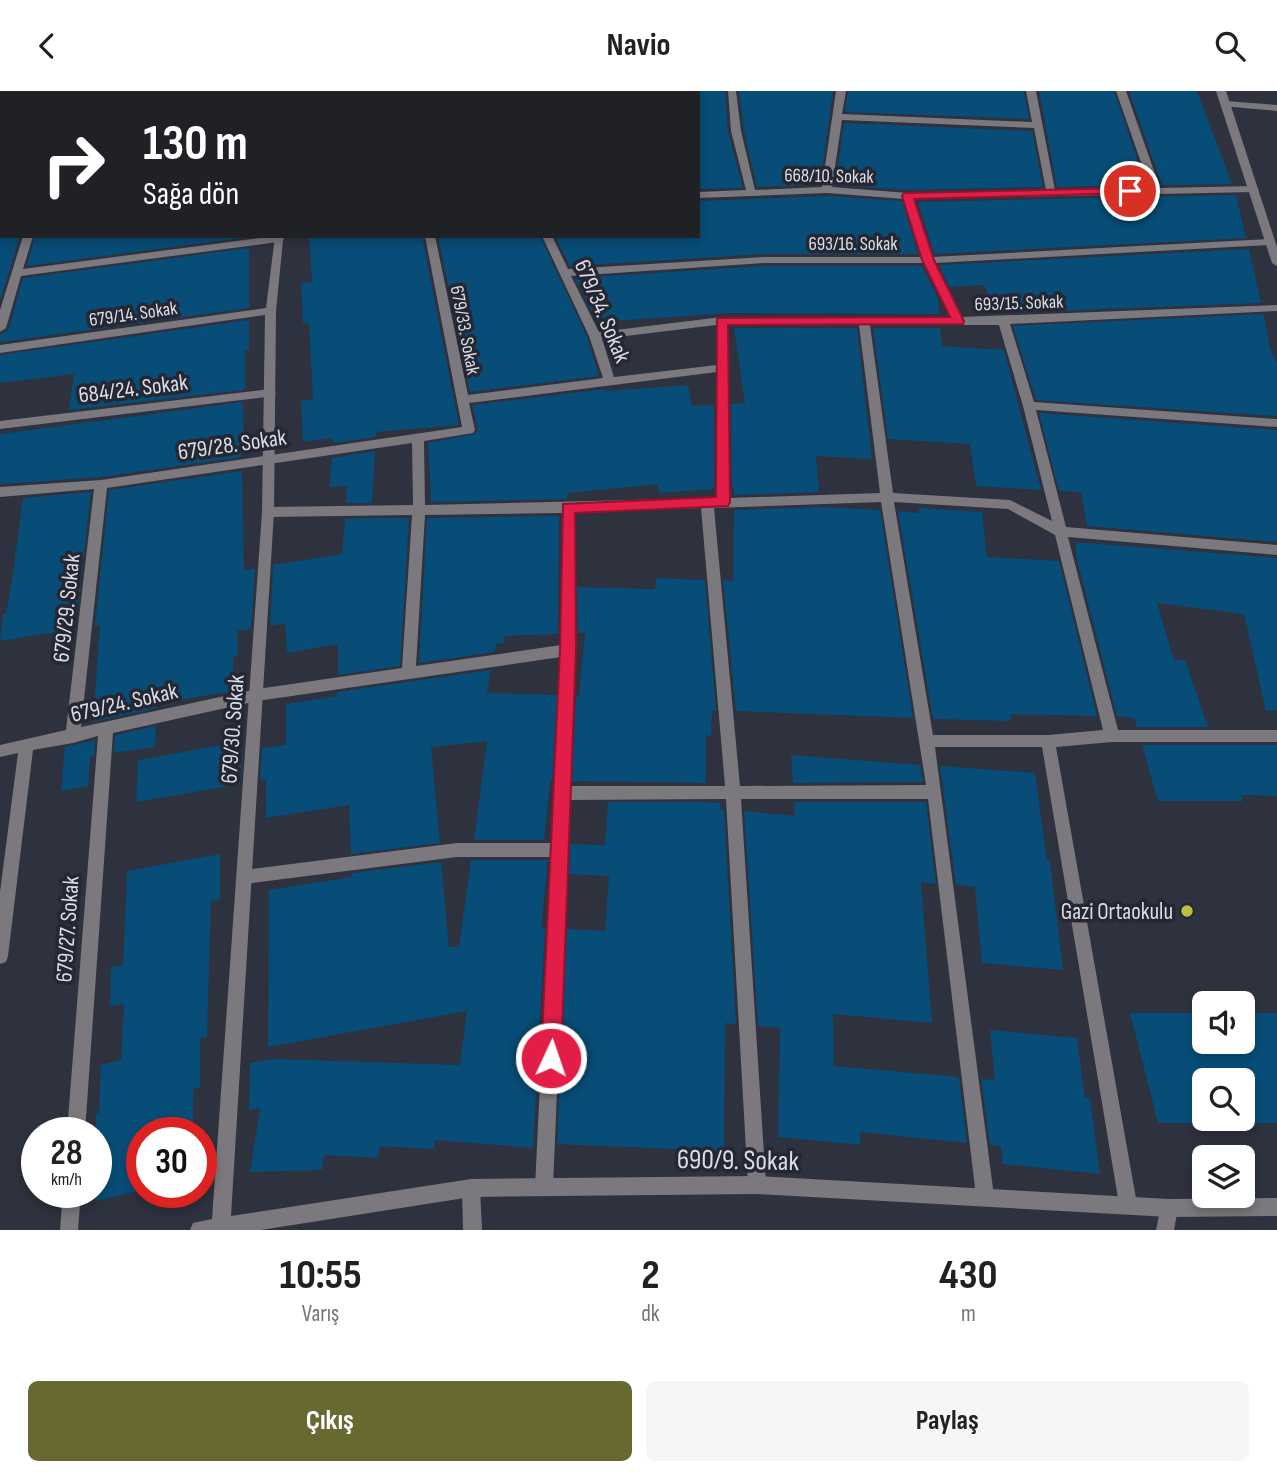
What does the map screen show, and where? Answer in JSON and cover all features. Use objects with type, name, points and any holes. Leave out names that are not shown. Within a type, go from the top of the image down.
[{"type":"street","points":[[732,91],[736,131],[751,192]]},
{"type":"street","points":[[827,190],[841,91]]},
{"type":"street","points":[[1031,91],[1051,193]]},
{"type":"street","points":[[1121,91],[1156,190]]},
{"type":"street","points":[[1221,91],[1277,263]]},
{"type":"street","points":[[1225,104],[1277,108]]},
{"type":"street","points":[[837,117],[1038,125]]},
{"type":"street","name":"668/10. Sokak","points":[[700,195],[827,190],[908,196],[1254,189]]},
{"type":"street","points":[[908,196],[928,260],[958,321]]},
{"type":"street","points":[[0,328],[27,238]]},
{"type":"street","points":[[18,273],[280,238]]},
{"type":"street","name":"679/30. Sokak","points":[[221,1226],[268,512],[271,311],[280,238]]},
{"type":"street","name":"679/33. Sokak","points":[[430,238],[468,430]]},
{"type":"street","name":"679/34. Sokak","points":[[461,400],[610,381],[595,336],[548,238]]},
{"type":"street","name":"693/16. Sokak","points":[[563,273],[765,260],[928,260],[1269,242]]},
{"type":"street","name":"693/15. Sokak","points":[[595,336],[722,321],[1003,321],[1277,308]]},
{"type":"street","name":"679/14. Sokak","points":[[0,349],[271,311]]},
{"type":"street","points":[[722,321],[715,502],[757,1185]]},
{"type":"street","points":[[1003,321],[1030,406],[1112,736]]},
{"type":"street","points":[[864,323],[887,497],[935,792],[985,1196]]},
{"type":"street","points":[[610,381],[722,368]]},
{"type":"street","name":"684/24. Sokak","points":[[0,425],[270,393]]},
{"type":"street","points":[[1030,406],[1277,423]]},
{"type":"street","name":"679/28. Sokak","points":[[0,492],[101,484],[468,430]]},
{"type":"street","points":[[409,673],[419,509],[418,438]]},
{"type":"street","name":"679/29. Sokak","points":[[73,737],[101,484]]},
{"type":"street","points":[[268,512],[568,507],[887,497],[1010,505],[1059,531],[1277,550]]},
{"type":"street","points":[[544,1187],[561,850],[568,650],[568,507]]},
{"type":"street","name":"679/24. Sokak","points":[[0,751],[257,695],[568,650]]},
{"type":"street","name":"679/27. Sokak","points":[[77,1117],[106,729]]},
{"type":"street","points":[[927,741],[1048,741],[1112,736],[1277,736]]},
{"type":"street","points":[[1048,741],[1128,1204]]},
{"type":"street","points":[[0,955],[26,747]]},
{"type":"street","points":[[563,793],[935,792]]},
{"type":"street","points":[[245,877],[457,851],[561,850]]},
{"type":"street","name":"690/9. Sokak","points":[[201,1230],[471,1188],[757,1185],[1169,1208],[1277,1207]]},
{"type":"street","points":[[471,1188],[472,1230]]},
{"type":"street","points":[[69,1230],[71,1208]]},
{"type":"street","points":[[1165,1230],[1169,1208]]},
{"type":"building","points":[[700,91],[725,91],[728,132],[743,188],[700,189]]},
{"type":"building","points":[[739,91],[833,91],[820,184],[757,187],[744,131]]},
{"type":"building","points":[[848,91],[1024,91],[1029,119],[845,112]]},
{"type":"building","points":[[1039,91],[1114,91],[1146,185],[1057,187]]},
{"type":"building","points":[[1129,91],[1197,91],[1232,184],[1162,185]]},
{"type":"building","points":[[844,123],[1032,131],[1043,187],[908,190],[835,185]]},
{"type":"building","points":[[1236,195],[1246,238],[934,254],[918,202]]},
{"type":"building","points":[[827,196],[902,201],[918,254],[765,254],[570,266],[556,238],[700,238],[700,201]]},
{"type":"building","points":[[0,238],[19,238],[0,301]]},
{"type":"building","points":[[34,238],[241,238],[27,266]]},
{"type":"building","points":[[309,238],[422,238],[459,425],[376,432],[376,437],[333,443],[333,438],[303,442],[301,401],[313,399],[309,323],[303,324],[301,283],[312,282]]},
{"type":"building","points":[[438,238],[541,238],[587,337],[599,376],[470,392]]},
{"type":"building","points":[[249,248],[249,308],[0,342],[0,335],[9,329],[23,278]]},
{"type":"building","points":[[1249,249],[1261,303],[996,313],[984,285],[949,287],[939,265]]},
{"type":"building","points":[[765,266],[922,266],[938,298],[939,314],[731,313],[597,322],[575,278]]},
{"type":"building","points":[[1264,314],[1270,348],[1277,363],[1277,416],[1036,400],[1013,326]]},
{"type":"building","points":[[249,320],[249,350],[245,350],[243,390],[69,410],[74,374],[0,383],[0,355]]},
{"type":"building","points":[[734,328],[857,328],[872,459],[816,456],[819,492],[734,495],[731,404],[745,403]]},
{"type":"building","points":[[873,328],[940,328],[942,346],[1004,350],[1041,490],[976,486],[970,444],[888,439]]},
{"type":"building","points":[[688,385],[692,406],[714,405],[714,489],[659,493],[658,484],[568,493],[567,499],[431,502],[428,443],[475,434],[478,429],[472,405],[606,389]]},
{"type":"building","points":[[243,402],[244,449],[241,450],[241,457],[101,477],[0,484],[0,434]]},
{"type":"building","points":[[1039,413],[1277,430],[1277,542],[1087,526],[1081,492],[1059,491]]},
{"type":"building","points":[[375,451],[372,503],[346,503],[347,486],[329,487],[332,458]]},
{"type":"building","points":[[242,471],[244,570],[255,568],[251,629],[237,631],[238,656],[233,657],[233,691],[156,704],[156,708],[93,722],[100,625],[95,626],[109,490]]},
{"type":"building","points":[[91,492],[75,629],[0,641],[3,614],[6,614],[12,580],[23,498]]},
{"type":"building","points":[[820,507],[880,510],[913,718],[736,711],[723,580],[733,581],[734,510]]},
{"type":"building","points":[[919,508],[982,512],[987,557],[1059,561],[1097,716],[1010,714],[1011,721],[933,719],[898,511],[919,513]]},
{"type":"building","points":[[559,516],[558,634],[504,636],[504,643],[496,644],[494,652],[419,663],[427,518]]},
{"type":"building","points":[[409,518],[400,666],[338,675],[338,644],[287,653],[285,623],[270,626],[273,565],[342,554],[345,519]]},
{"type":"building","points":[[1075,542],[1277,558],[1277,710],[1266,711],[1244,614],[1157,603],[1174,660],[1185,660],[1208,727],[1137,727],[1134,718],[1117,716],[1077,560]]},
{"type":"building","points":[[656,578],[705,580],[716,711],[712,711],[711,736],[706,735],[706,783],[572,781],[576,696],[579,696],[585,633],[578,633],[577,587],[655,589]]},
{"type":"building","points":[[491,670],[487,693],[557,695],[552,781],[544,840],[474,840],[487,741],[431,747],[440,843],[351,854],[349,805],[266,818],[266,779],[260,780],[262,748],[286,745],[286,704],[337,696],[337,692]]},
{"type":"building","points":[[156,726],[155,747],[114,753],[115,735]]},
{"type":"building","points":[[95,740],[94,756],[90,757],[88,786],[61,791],[65,747]]},
{"type":"building","points":[[228,744],[228,753],[242,751],[240,784],[136,802],[138,760]]},
{"type":"building","points":[[1142,745],[1277,745],[1277,796],[1241,795],[1243,801],[1158,801]]},
{"type":"building","points":[[791,755],[920,765],[923,782],[793,783]]},
{"type":"building","points":[[940,766],[1035,773],[1047,861],[1050,861],[1063,970],[982,963],[975,887],[956,885]]},
{"type":"building","points":[[608,802],[720,803],[720,809],[724,810],[736,1024],[725,1023],[724,1151],[557,1144],[567,929],[605,931],[609,876],[569,874],[570,844],[605,845]]},
{"type":"building","points":[[794,802],[926,802],[936,884],[921,882],[932,1023],[833,1014],[834,1066],[959,1077],[967,1143],[860,1132],[860,1145],[778,1137],[780,1028],[758,1026],[744,811],[795,816]]},
{"type":"building","points":[[220,854],[220,900],[211,901],[207,1037],[200,1038],[200,1087],[193,1089],[193,1117],[126,1117],[126,1194],[112,1197],[112,1117],[96,1117],[96,1114],[99,1113],[101,1065],[121,1060],[124,1004],[110,1006],[111,967],[123,965],[127,871]]},
{"type":"building","points":[[471,860],[548,860],[541,928],[545,928],[533,1148],[435,1140],[434,1149],[380,1146],[378,1158],[324,1155],[322,1170],[250,1172],[260,1108],[249,1110],[250,1063],[273,1059],[460,1065],[467,1011],[268,1047],[269,890],[352,877],[352,873],[441,862],[449,947],[459,947]]},
{"type":"building","points":[[1130,1013],[1192,1013],[1192,1054],[1255,1054],[1255,1013],[1277,1013],[1277,1123],[1255,1123],[1255,1068],[1192,1068],[1192,1123],[1158,1123]]},
{"type":"building","points":[[990,1030],[1077,1038],[1085,1098],[1090,1098],[1100,1174],[1003,1164],[1001,1146],[990,1145],[981,1079],[995,1080]]},
{"type":"place","name":"Gazi Ortaokulu","points":[[1187,911]]},
{"type":"route","points":[[551,1058],[568,650],[568,507],[723,502],[722,321],[958,321],[928,260],[908,196],[1130,191]]}]
